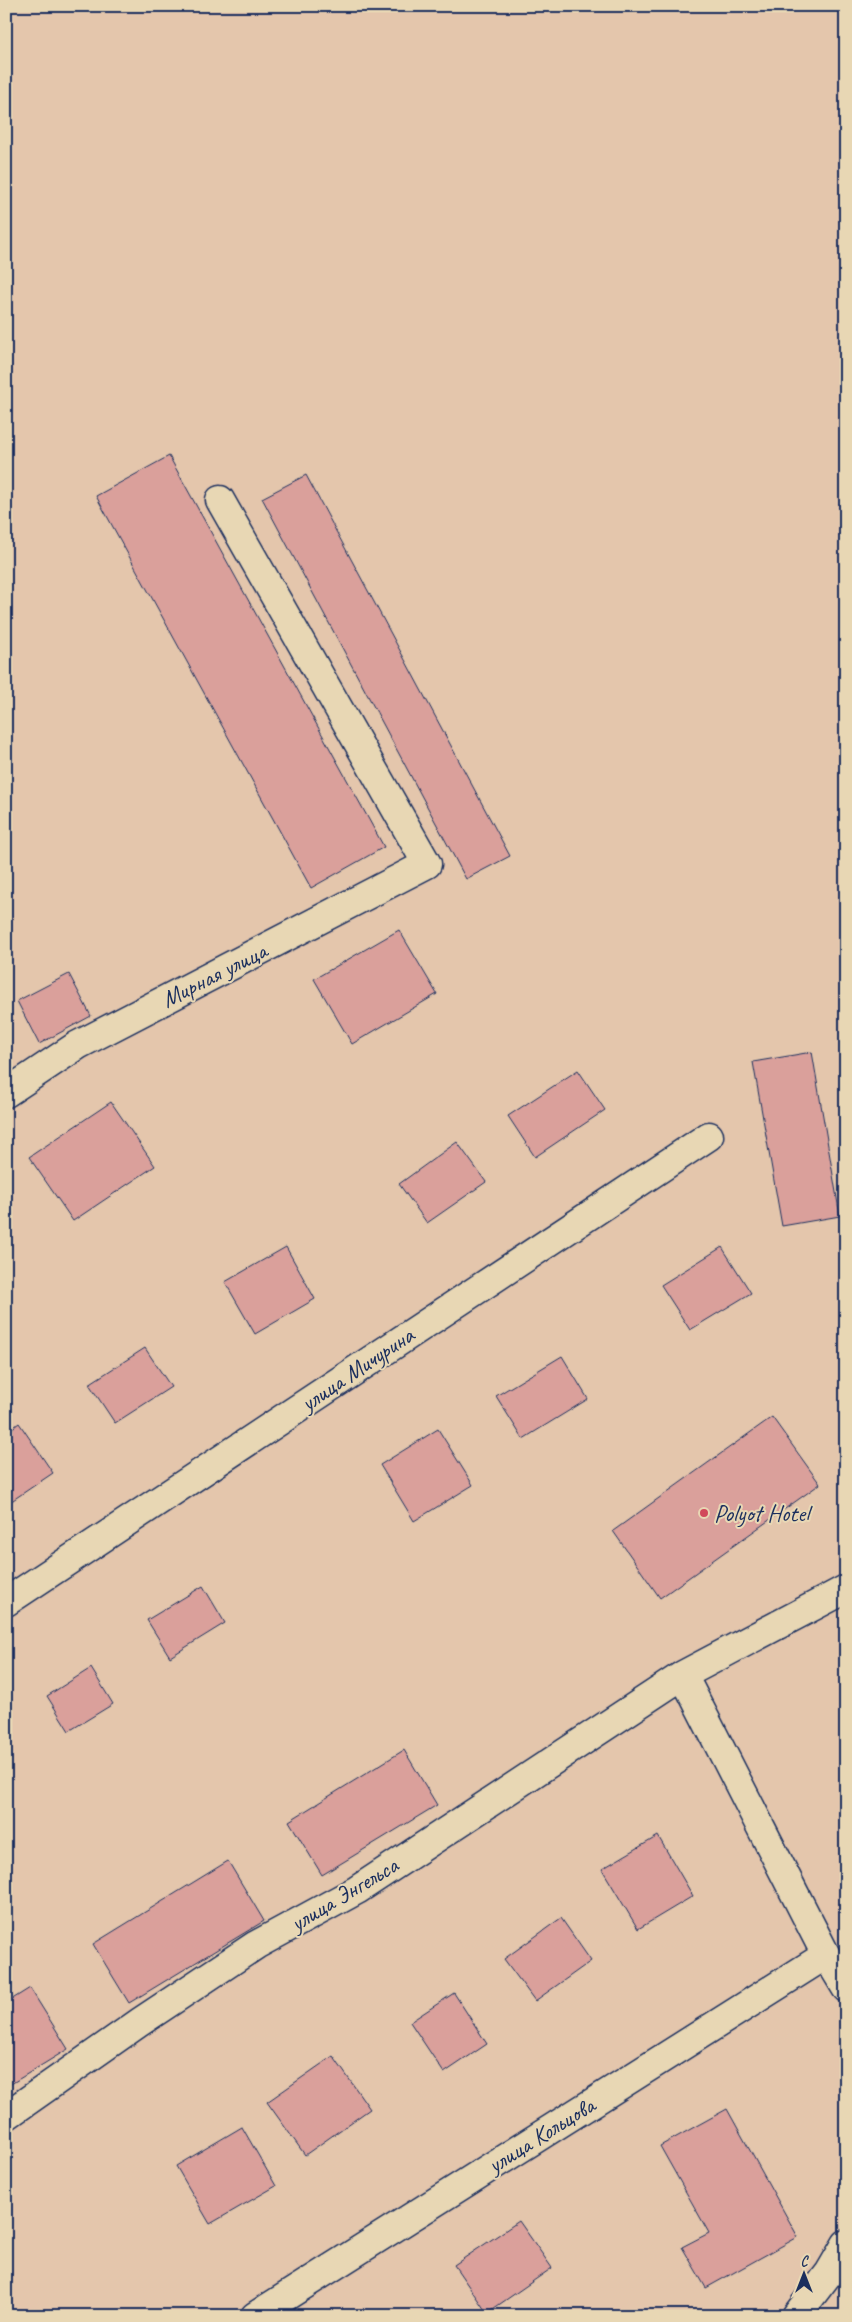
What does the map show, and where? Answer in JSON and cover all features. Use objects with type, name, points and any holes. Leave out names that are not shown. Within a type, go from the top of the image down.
[{"type":"street","name":"Мирная улица","points":[[6,1093],[78,1045],[427,864],[220,500]]},
{"type":"street","name":"улица Мичурина","points":[[6,1602],[708,1136]]},
{"type":"street","name":"улица Энгельса","points":[[6,2116],[140,2022],[256,1945],[357,1890],[683,1676],[846,1589]]},
{"type":"street","points":[[683,1676],[826,1955],[846,1988]]},
{"type":"street","name":"улица Кольцова","points":[[255,2316],[826,1955]]},
{"type":"street","points":[[796,2316],[829,2273],[846,2244]]},
{"type":"building","points":[[169,456],[384,847],[311,888],[96,496]]},
{"type":"building","points":[[306,475],[510,856],[466,879],[262,498]]},
{"type":"building","points":[[399,930],[437,994],[352,1044],[314,979]]},
{"type":"building","points":[[69,974],[91,1016],[39,1044],[17,1001]]},
{"type":"building","points":[[812,1052],[840,1216],[782,1226],[753,1062]]},
{"type":"building","points":[[578,1070],[605,1110],[535,1157],[508,1116]]},
{"type":"building","points":[[111,1102],[155,1166],[73,1221],[29,1157]]},
{"type":"building","points":[[457,1142],[486,1182],[427,1223],[399,1184]]},
{"type":"building","points":[[286,1247],[315,1299],[255,1334],[225,1282]]},
{"type":"building","points":[[722,1247],[751,1293],[690,1330],[661,1285]]},
{"type":"building","points":[[145,1348],[171,1387],[115,1423],[89,1384]]},
{"type":"building","points":[[562,1356],[588,1399],[523,1439],[496,1396]]},
{"type":"building","points":[[772,1417],[820,1484],[660,1598],[613,1531]]},
{"type":"building","points":[[19,1423],[53,1473],[10,1502],[6,1497],[6,1433]]},
{"type":"building","points":[[438,1429],[473,1485],[414,1521],[380,1465]]},
{"type":"building","points":[[203,1586],[225,1623],[170,1657],[147,1620]]},
{"type":"building","points":[[91,1668],[113,1704],[69,1731],[47,1696]]},
{"type":"building","points":[[404,1750],[437,1805],[322,1875],[289,1821]]},
{"type":"building","points":[[658,1836],[693,1896],[638,1929],[602,1869]]},
{"type":"building","points":[[228,1861],[264,1921],[129,2003],[93,1944]]},
{"type":"building","points":[[561,1918],[591,1961],[535,2001],[504,1959]]},
{"type":"building","points":[[30,1988],[68,2049],[6,2087],[6,2003]]},
{"type":"building","points":[[454,1993],[487,2044],[444,2073],[410,2022]]},
{"type":"building","points":[[333,2056],[370,2109],[305,2155],[267,2102]]},
{"type":"building","points":[[727,2109],[798,2237],[706,2288],[682,2247],[709,2233],[660,2146]]},
{"type":"building","points":[[242,2127],[276,2186],[210,2224],[176,2166]]},
{"type":"building","points":[[519,2221],[552,2268],[487,2313],[454,2265]]},
{"type":"place","name":"Polyot Hotel","points":[[704,1513]]}]
